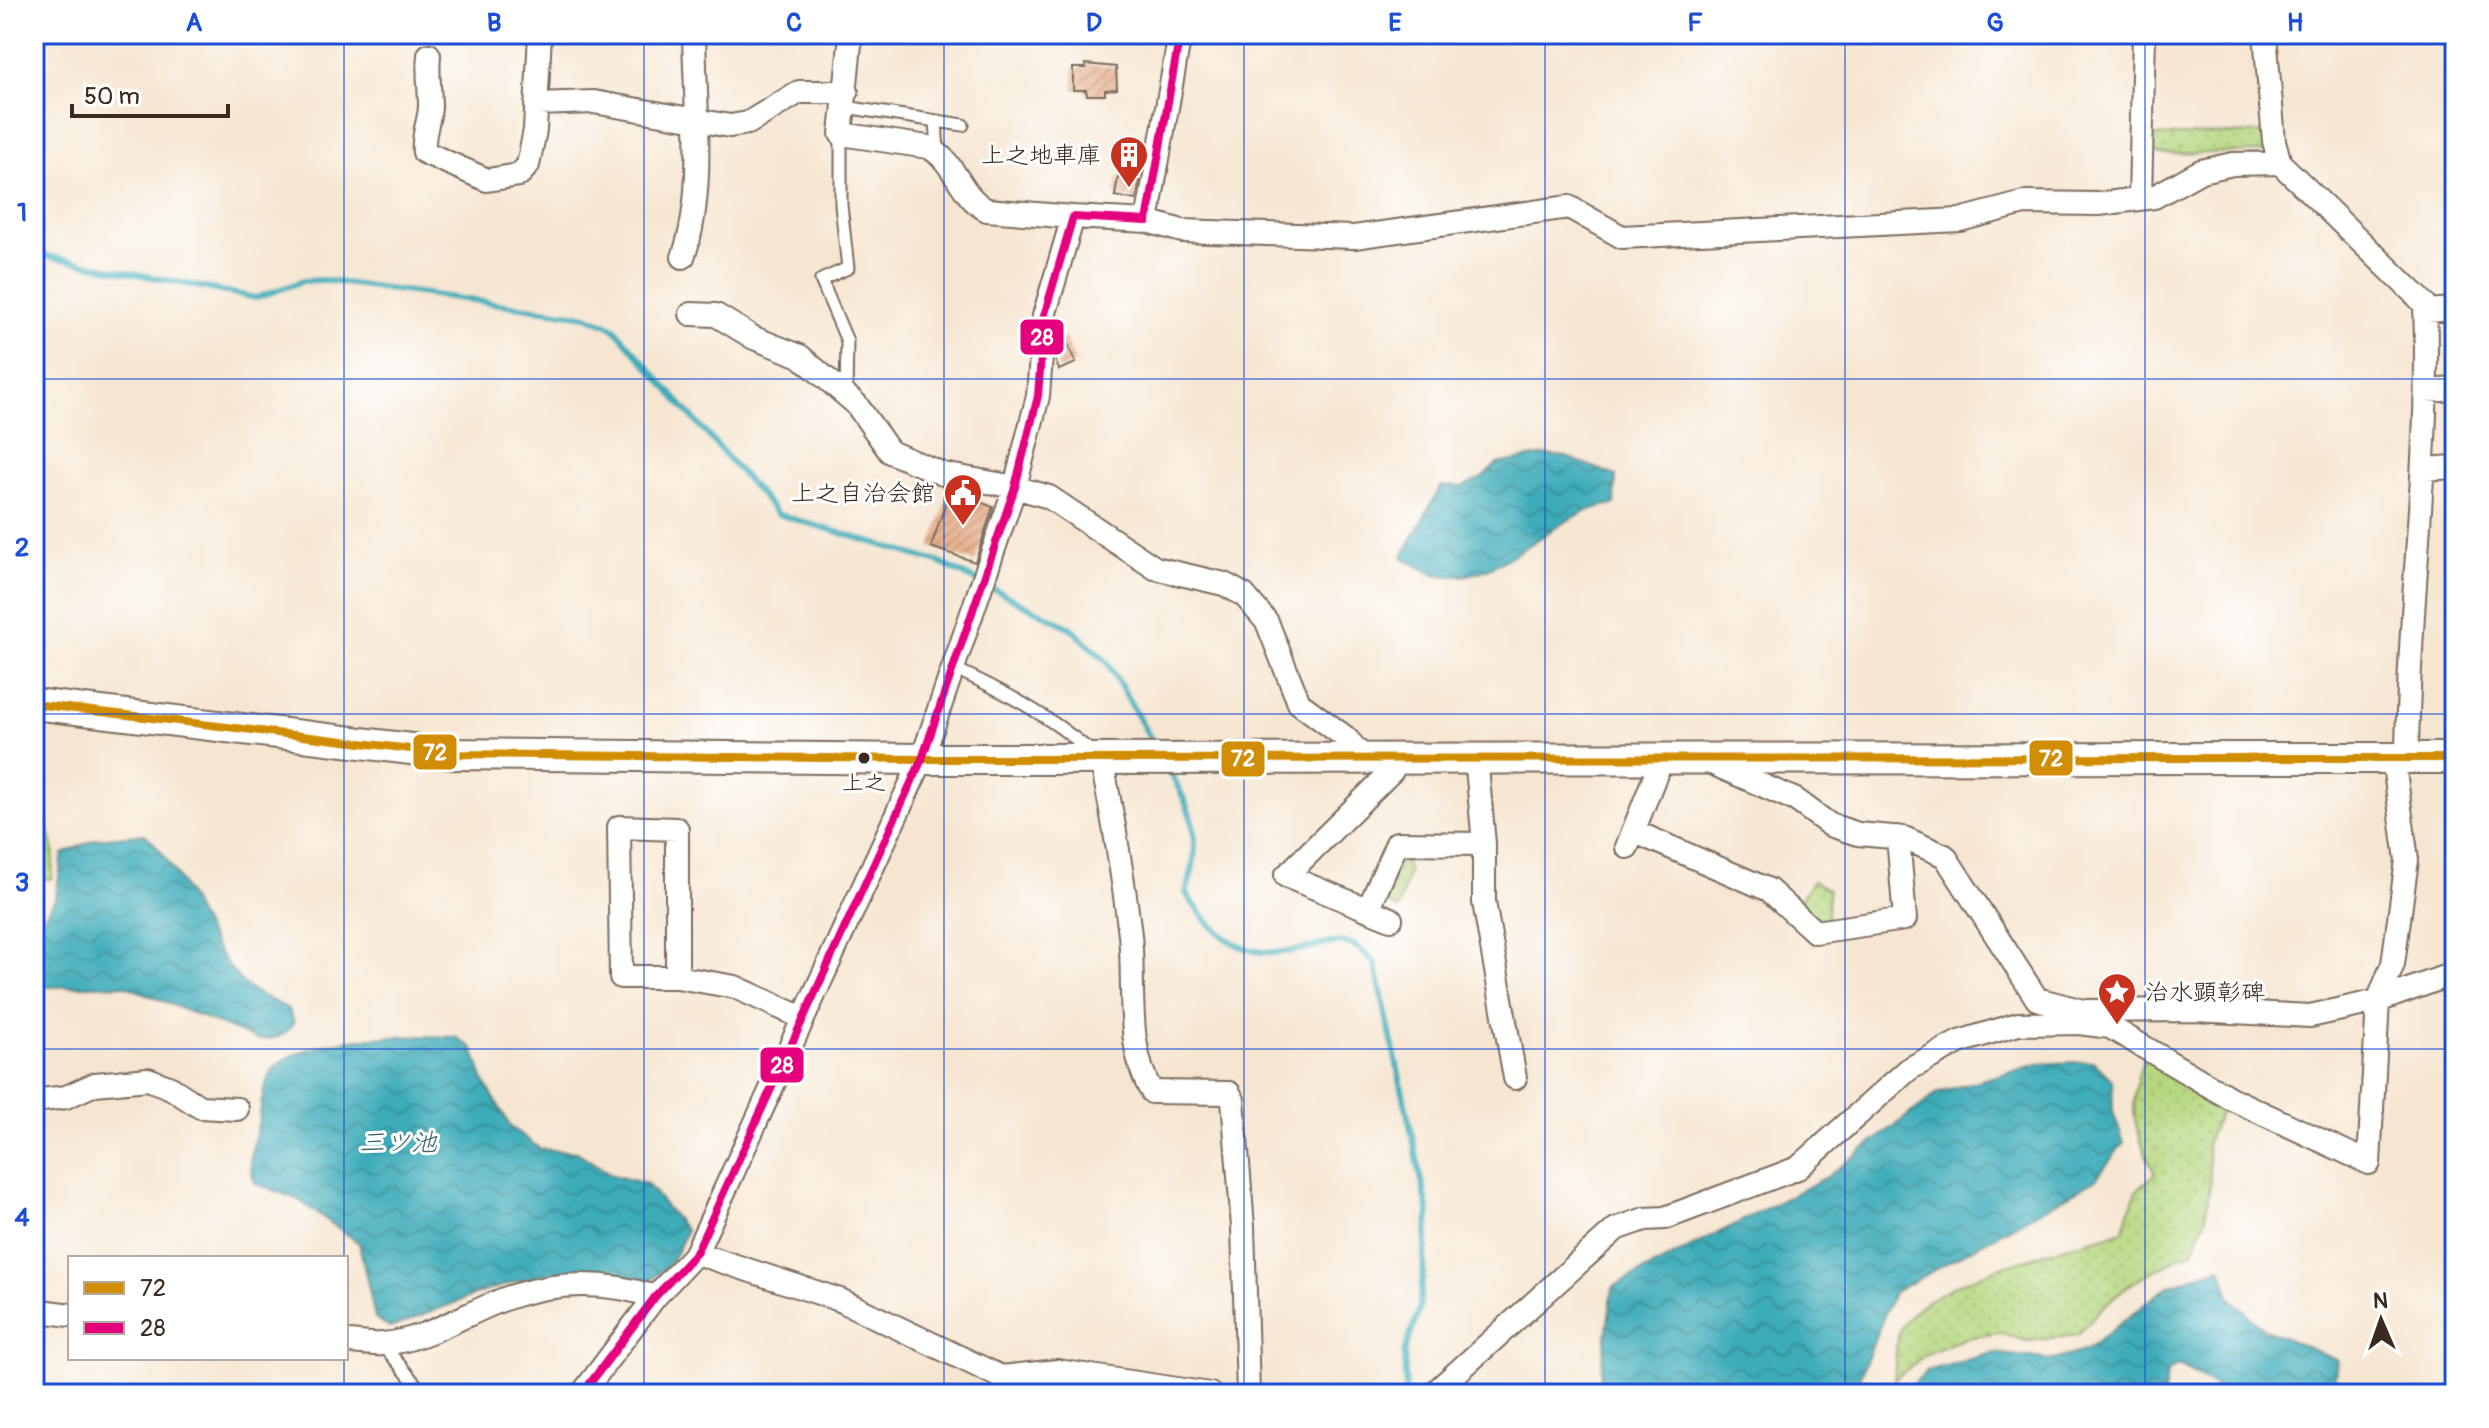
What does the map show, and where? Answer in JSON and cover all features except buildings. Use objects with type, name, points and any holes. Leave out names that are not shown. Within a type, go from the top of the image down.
[{"type":"street","points":[[429,55],[426,78],[430,105],[422,139],[424,152],[487,180],[519,175],[528,165],[536,104],[540,34]]},
{"type":"street","points":[[683,257],[692,234],[696,201],[694,34]]},
{"type":"street","points":[[851,34],[841,134],[938,151],[975,204],[987,210],[1147,221],[1182,231],[1354,237],[1569,207],[1622,237],[1960,220],[2024,203],[2099,204],[2154,197],[2201,171],[2233,164],[2280,163]]},
{"type":"street","points":[[1147,221],[1180,34]]},
{"type":"street","points":[[2140,199],[2144,34]]},
{"type":"street","points":[[1695,756],[1796,800],[1830,825],[1858,834],[1898,837],[1927,845],[1954,867],[2037,999],[2110,1019],[2230,1098],[2369,1163],[2378,1001],[2393,964],[2407,860],[2400,758],[2415,634],[2424,469],[2426,311],[2425,304],[2280,163],[2274,141],[2265,34]]},
{"type":"street","points":[[536,104],[594,102],[730,126],[748,123],[799,92],[846,100]]},
{"type":"street","points":[[582,1394],[655,1297],[696,1253],[922,759],[1015,487],[1038,396],[1044,316],[1073,217]]},
{"type":"street","points":[[2426,311],[2455,309]]},
{"type":"street","points":[[691,314],[716,315],[754,338],[800,356],[846,393],[890,452],[943,474],[1015,487],[1049,497],[1155,568],[1224,584],[1244,595],[1267,622],[1299,703],[1378,757],[1392,771],[1286,876],[1391,919]]},
{"type":"street","points":[[2426,391],[2455,389]]},
{"type":"street","points":[[2424,469],[2455,467]]},
{"type":"street","points":[[34,704],[453,754],[922,759],[1476,756],[2455,758]]},
{"type":"street","points":[[1476,756],[1484,844],[1484,902],[1515,1078]]},
{"type":"street","points":[[1663,756],[1630,839],[1769,890],[1815,932],[1905,919],[1898,837]]},
{"type":"street","points":[[1101,758],[1119,843],[1130,938],[1137,1051],[1143,1077],[1152,1092],[1229,1093],[1233,1100],[1243,1227],[1248,1394]]},
{"type":"street","points":[[677,977],[677,829],[619,827],[621,977],[677,977],[735,987],[803,1018]]},
{"type":"street","points":[[1368,910],[1397,843],[1484,844]]},
{"type":"street","points":[[1433,1394],[1616,1229],[1645,1219],[1665,1218],[1798,1168],[1909,1069],[1959,1042],[2018,1024],[2079,1023],[2193,1010],[2310,1016],[2378,1001],[2455,973]]},
{"type":"street","points":[[34,1101],[66,1097],[95,1084],[148,1079],[171,1088],[200,1107],[237,1109]]},
{"type":"street","points":[[696,1253],[840,1300],[1001,1377],[1058,1371],[1210,1394]]},
{"type":"street","points":[[348,1342],[383,1344],[431,1332],[510,1297],[552,1288],[592,1284],[625,1287],[655,1297]]},
{"type":"street","points":[[34,1310],[68,1315]]},
{"type":"street","points":[[1044,1394],[1058,1371]]},
{"type":"lane","points":[[846,100],[963,125]]},
{"type":"lane","points":[[936,121],[938,151]]},
{"type":"lane","points":[[841,134],[841,205],[848,268],[821,280],[847,341],[846,393]]},
{"type":"lane","points":[[953,668],[1008,693],[1059,725],[1101,758]]},
{"type":"lane","points":[[383,1344],[424,1394]]},
{"type":"green space","points":[[2266,133],[2264,152],[2158,154],[2152,149],[2152,136]]},
{"type":"green space","points":[[43,807],[54,850],[52,879],[34,878],[34,808]]},
{"type":"green space","points":[[1403,856],[1409,872],[1398,909],[1387,903],[1384,895]]},
{"type":"green space","points":[[1813,881],[1828,889],[1827,918],[1814,919],[1797,904]]},
{"type":"green space","points":[[2144,1058],[2218,1101],[2221,1110],[2207,1142],[2210,1182],[2206,1217],[2193,1251],[2158,1268],[2116,1295],[2078,1335],[2027,1341],[1998,1333],[1965,1338],[1926,1354],[1894,1380],[1897,1345],[1903,1325],[1918,1308],[1941,1293],[2003,1266],[2123,1231],[2136,1191],[2155,1174],[2135,1117],[2135,1089]]},
{"type":"water","points":[[1544,455],[1567,457],[1616,476],[1615,504],[1592,509],[1569,520],[1504,561],[1482,571],[1459,576],[1435,574],[1402,557],[1441,486],[1462,487],[1482,478],[1497,464]]},
{"type":"water","points":[[145,834],[173,869],[229,967],[249,988],[288,1009],[294,1022],[283,1034],[258,1040],[124,985],[48,987],[34,976],[34,932],[55,899],[63,854],[96,839]]},
{"type":"water","name":"三ツ池","points":[[389,1037],[456,1037],[473,1048],[483,1079],[511,1127],[540,1149],[577,1152],[612,1175],[647,1184],[686,1231],[677,1252],[662,1271],[641,1281],[587,1269],[530,1278],[482,1292],[390,1328],[375,1318],[359,1243],[297,1199],[256,1184],[251,1169],[251,1154],[265,1086],[276,1066],[292,1055],[337,1042]]},
{"type":"water","points":[[2093,1061],[2112,1080],[2113,1112],[2124,1142],[2095,1180],[1893,1293],[1853,1394],[1598,1394],[1613,1287],[1827,1177],[1939,1092],[2038,1064]]},
{"type":"water","points":[[2221,1267],[2230,1297],[2263,1329],[2337,1360],[2333,1394],[2229,1394],[2179,1365],[2167,1372],[2164,1394],[1904,1394],[1926,1371],[1993,1353],[2054,1360],[2087,1350],[2168,1286]]},
{"type":"waterway","points":[[34,248],[42,255],[256,298],[303,281],[322,280],[587,316],[614,328],[777,514],[938,562],[977,581]]},
{"type":"waterway","points":[[987,586],[1071,628],[1107,662],[1157,750]]},
{"type":"waterway","points":[[1167,767],[1184,799],[1193,828],[1194,858],[1186,893],[1211,926],[1239,946],[1254,951],[1271,953],[1345,943],[1358,948],[1375,963],[1429,1214],[1419,1310],[1404,1353],[1406,1394]]},
{"type":"transit line","name":"28","points":[[582,1394],[655,1297],[696,1253],[922,759],[1015,487],[1038,396],[1044,316],[1073,217],[1147,221],[1180,34]]},
{"type":"transit line","name":"72","points":[[34,704],[453,754],[922,759],[2455,758]]},
{"type":"place","name":"上之地車庫","points":[[1129,189]]},
{"type":"place","name":"上之自治会館","points":[[963,527]]},
{"type":"place","name":"上之","points":[[864,758]]},
{"type":"place","name":"治水顕彰碑","points":[[2117,1026]]}]
